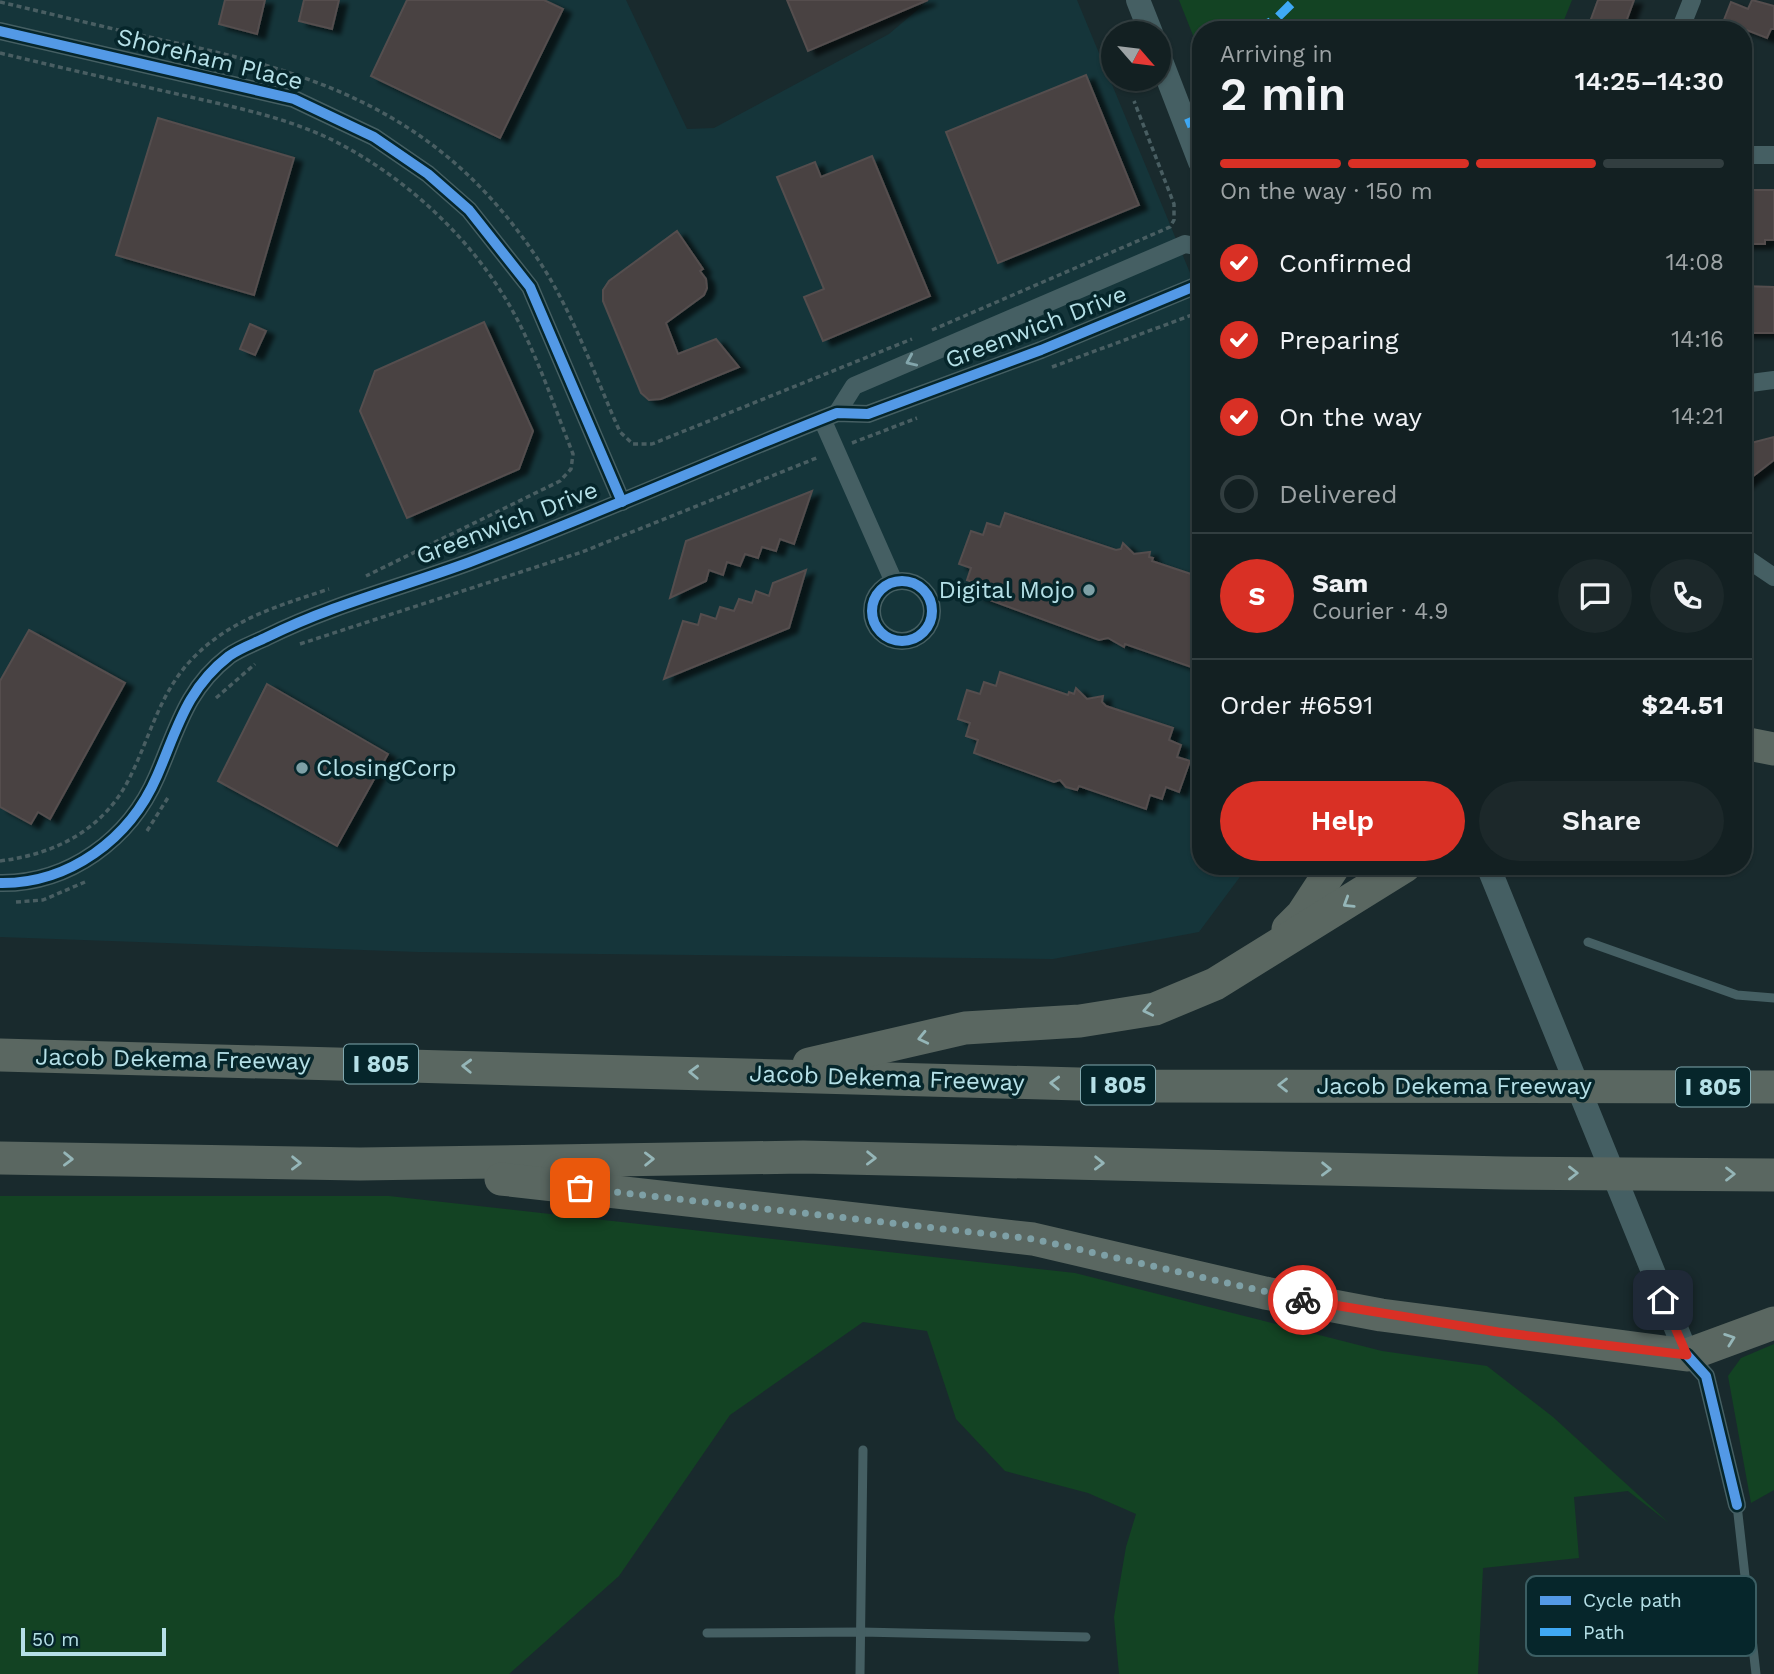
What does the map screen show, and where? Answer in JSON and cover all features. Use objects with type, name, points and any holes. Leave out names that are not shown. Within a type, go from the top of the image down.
[{"type":"highway","points":[[1752,745],[1774,749]]},
{"type":"highway","points":[[1259,958],[1302,915],[1328,875]]},
{"type":"highway","points":[[763,1074],[965,1028],[1080,1021],[1155,1009],[1215,984],[1391,875]]},
{"type":"highway","name":"Jacob Dekema Freeway","points":[[0,1055],[1152,1086],[1774,1087]]},
{"type":"highway","points":[[0,1158],[360,1164],[803,1157],[1505,1173],[1774,1175]]},
{"type":"highway","points":[[360,1164],[855,1217],[1033,1239],[1265,1293],[1381,1315],[1687,1355],[1774,1323]]},
{"type":"main road","points":[[1138,0],[1146,21]]},
{"type":"main road","points":[[1171,87],[1192,141]]},
{"type":"main road","points":[[1492,875],[1687,1355]]},
{"type":"street","points":[[1684,21],[1692,0]]},
{"type":"street","name":"Shoreham Place","points":[[0,31],[294,99],[374,136],[428,174],[469,211],[530,287],[622,502]]},
{"type":"street","points":[[1752,155],[1774,155]]},
{"type":"street","name":"Greenwich Drive","points":[[830,416],[854,386],[1185,244],[1192,245]]},
{"type":"street","name":"Greenwich Drive","points":[[0,883],[46,877],[76,865],[106,846],[133,818],[155,780],[186,704],[204,680],[230,655],[298,622],[454,568],[830,416],[868,414],[1041,350],[1192,287]]},
{"type":"street","points":[[1752,383],[1774,380]]},
{"type":"street","points":[[830,416],[835,450],[894,582]]},
{"type":"street","points":[[1752,562],[1774,577]]},
{"type":"street","points":[[1687,1355],[1706,1376],[1737,1505]]},
{"type":"lane","points":[[1588,942],[1737,995],[1774,998]]},
{"type":"lane","points":[[860,1674],[863,1450]]},
{"type":"lane","points":[[1737,1505],[1745,1576]]},
{"type":"lane","points":[[707,1633],[861,1632],[1086,1637]]},
{"type":"lane","points":[[1754,1656],[1756,1674]]},
{"type":"path","points":[[0,2],[258,62],[332,87],[410,129],[494,201],[528,245],[555,287],[620,432],[633,444],[652,444],[918,337]]},
{"type":"path","points":[[0,53],[252,112],[341,144],[382,169],[419,198],[454,231],[489,273],[526,337],[573,454],[571,469],[560,481],[359,578]]},
{"type":"path","points":[[930,331],[1170,227],[1174,220],[1174,204],[1134,101]]},
{"type":"path","points":[[1045,370],[1192,315]]},
{"type":"path","points":[[291,647],[582,552],[925,414]]},
{"type":"path","points":[[0,861],[51,850],[77,838],[102,817],[122,793],[132,774],[166,694],[192,659],[217,636],[263,610],[338,586]]},
{"type":"path","points":[[210,706],[234,680],[262,659]]},
{"type":"path","points":[[146,833],[171,793]]},
{"type":"path","points":[[13,902],[43,900],[86,882]]},
{"type":"shaded area","points":[[0,0],[626,0],[687,129],[714,128],[889,34],[929,0],[1077,0],[1101,58],[1101,91],[1115,91],[1192,278],[1192,875],[1241,875],[1199,932],[1053,959],[418,952],[0,937]]},
{"type":"green space","points":[[1179,0],[1572,0],[1564,21],[1192,21],[1192,33]]},
{"type":"green space","points":[[0,1196],[389,1196],[1075,1273],[1382,1351],[1487,1366],[1553,1417],[1669,1523],[1628,1491],[1574,1497],[1579,1558],[1483,1568],[1478,1674],[1119,1674],[1114,1617],[1126,1547],[1136,1514],[1088,1493],[1005,1471],[956,1419],[927,1331],[863,1322],[730,1415],[619,1576],[509,1674],[0,1674]]},
{"type":"green space","points":[[1774,1344],[1774,1490],[1751,1503],[1728,1376],[1741,1358]]},
{"type":"building","points":[[225,0],[265,0],[257,34],[219,24]]},
{"type":"building","points":[[304,0],[339,0],[332,29],[299,21]]},
{"type":"building","points":[[407,0],[544,0],[563,9],[500,138],[371,76]]},
{"type":"building","points":[[787,0],[928,0],[808,51]]},
{"type":"building","points":[[1598,0],[1634,0],[1626,21],[1590,21]]},
{"type":"building","points":[[1752,0],[1774,6],[1774,29],[1771,29],[1767,38],[1752,32],[1752,21],[1724,21],[1731,2],[1748,9]]},
{"type":"building","points":[[1086,75],[1139,205],[998,263],[946,132]]},
{"type":"building","points":[[158,118],[294,158],[254,295],[116,255]]},
{"type":"building","points":[[872,156],[930,296],[823,341],[804,297],[824,289],[777,177],[815,162],[821,177]]},
{"type":"building","points":[[1752,190],[1774,190],[1774,240],[1765,240],[1765,244],[1752,244]]},
{"type":"building","points":[[677,231],[703,269],[700,271],[706,279],[707,288],[704,295],[666,323],[678,354],[716,339],[739,367],[661,399],[649,400],[641,393],[603,301],[603,290],[609,281]]},
{"type":"building","points":[[1752,286],[1774,287],[1774,333],[1752,333]]},
{"type":"building","points":[[484,322],[533,431],[519,469],[407,518],[360,411],[375,371]]},
{"type":"building","points":[[250,324],[266,331],[255,355],[240,349]]},
{"type":"building","points":[[1774,437],[1774,460],[1752,477],[1752,443]]},
{"type":"building","points":[[812,491],[794,544],[780,539],[776,551],[762,547],[758,558],[745,554],[740,566],[727,562],[723,575],[709,570],[706,581],[670,598],[686,541]]},
{"type":"building","name":"Digital Mojo","points":[[1005,513],[1116,550],[1121,549],[1123,543],[1134,554],[1150,552],[1152,561],[1192,574],[1192,667],[1125,644],[1124,647],[1108,638],[1099,640],[976,595],[979,584],[967,580],[971,568],[959,564],[971,531],[983,535],[987,523],[1000,527]]},
{"type":"building","points":[[806,570],[789,628],[664,679],[683,621],[698,625],[701,614],[716,619],[720,607],[734,611],[739,599],[752,603],[756,591],[769,596],[773,583]]},
{"type":"building","points":[[29,630],[125,683],[50,819],[38,812],[31,824],[0,807],[0,681]]},
{"type":"building","points":[[1000,672],[1068,695],[1069,692],[1074,694],[1076,688],[1087,699],[1103,696],[1102,702],[1106,706],[1173,728],[1169,740],[1181,745],[1177,757],[1190,761],[1179,792],[1166,787],[1162,799],[1150,795],[1146,809],[1079,786],[1077,790],[1066,787],[1060,780],[1054,782],[974,753],[978,740],[966,736],[970,723],[958,719],[967,690],[980,694],[984,682],[996,686]]},
{"type":"building","name":"ClosingCorp","points":[[267,684],[388,754],[337,846],[218,781]]},
{"type":"marked path","points":[[1272,21],[1295,0]]},
{"type":"marked path","points":[[1186,124],[1192,121]]},
{"type":"cycle path","points":[[0,31],[294,99],[374,137],[428,174],[469,210],[530,287],[622,502]]},
{"type":"cycle path","points":[[0,883],[50,876],[94,854],[114,838],[145,799],[184,711],[202,682],[229,656],[243,648],[316,615],[516,544],[837,413],[868,414],[1041,350],[1192,287]]},
{"type":"cycle path","points":[[902,581],[923,590],[932,611],[923,632],[902,641],[881,632],[872,611],[881,590],[902,581]]},
{"type":"cycle path","points":[[1687,1355],[1706,1376],[1737,1505]]},
{"type":"way so far","points":[[580,1188],[868,1218],[1033,1239],[1149,1263],[1303,1300]]},
{"type":"place","name":"Digital Mojo","points":[[1089,590]]},
{"type":"place","name":"ClosingCorp","points":[[302,768]]},
{"type":"route","points":[[1303,1300],[1381,1315],[1498,1332],[1687,1355],[1663,1300]]}]
